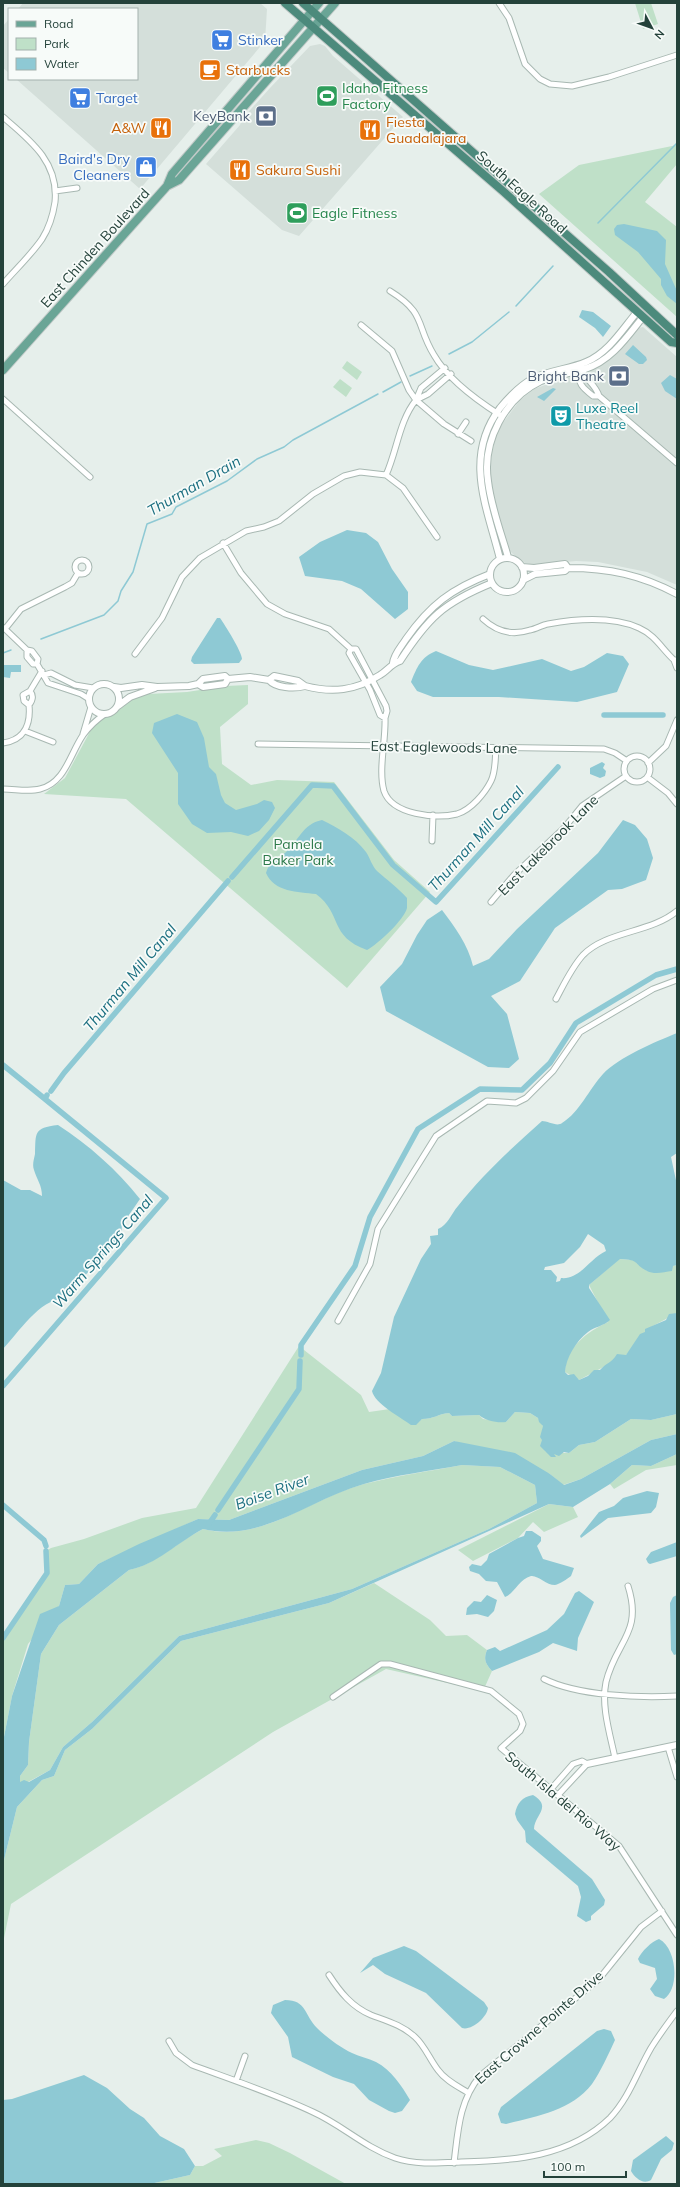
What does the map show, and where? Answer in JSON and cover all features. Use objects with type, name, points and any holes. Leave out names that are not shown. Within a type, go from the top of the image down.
[{"type":"highway","name":"South Eagle Road","points":[[285,3],[499,188],[671,342],[677,343]]},
{"type":"highway","name":"South Eagle Road","points":[[303,3],[578,246],[677,336]]},
{"type":"highway","points":[[499,188],[504,188],[567,244],[574,247],[578,246]]},
{"type":"highway","points":[[577,258],[586,259],[646,312],[654,314]]},
{"type":"main road","points":[[167,186],[172,174],[216,121],[319,3]]},
{"type":"main road","name":"East Chinden Boulevard","points":[[3,370],[167,186],[179,180],[195,163],[335,3]]},
{"type":"main road","points":[[195,163],[194,155],[212,134],[216,121]]},
{"type":"street","points":[[499,3],[509,18],[525,64],[540,79],[550,84],[572,86],[639,68],[677,55]]},
{"type":"street","points":[[3,117],[35,146],[44,157],[53,176],[55,191],[53,211],[44,234],[3,284]]},
{"type":"street","points":[[55,191],[77,188]]},
{"type":"street","points":[[390,291],[409,304],[416,312],[431,350],[444,368],[476,400],[503,417]]},
{"type":"street","points":[[508,558],[488,481],[487,463],[491,441],[497,424],[509,406],[525,391],[541,382],[580,367],[585,362],[606,350],[640,314]]},
{"type":"street","points":[[361,325],[392,351],[409,390],[416,400],[458,434],[471,441]]},
{"type":"street","points":[[580,367],[578,376],[580,384],[593,396],[599,396]]},
{"type":"street","points":[[580,367],[597,390],[599,396],[677,463]]},
{"type":"street","points":[[500,559],[480,484],[480,458],[483,440],[496,413],[509,396],[532,379],[556,369],[580,367]]},
{"type":"street","points":[[386,476],[408,410],[416,400],[421,388],[444,368]]},
{"type":"street","points":[[416,400],[428,394],[451,374]]},
{"type":"street","points":[[3,399],[90,477]]},
{"type":"street","points":[[458,434],[466,422]]},
{"type":"street","points":[[136,654],[162,618],[182,577],[200,558],[246,531],[264,527],[279,521],[313,494],[344,476],[360,472],[386,476],[403,488],[437,537]]},
{"type":"street","points":[[223,544],[241,573],[267,604],[285,614],[329,630],[351,649],[356,649],[359,653],[386,706],[385,746],[382,766],[384,791],[390,801],[400,809],[411,813],[433,815],[458,814],[478,799],[494,774],[496,748]]},
{"type":"street","points":[[568,568],[565,564],[534,568],[522,567],[514,559],[508,558],[500,559],[493,565],[490,574],[492,583],[499,590],[510,591],[519,587],[523,580],[535,574],[565,571],[568,568],[610,570],[652,581],[677,594]]},
{"type":"street","points":[[522,567],[523,580]]},
{"type":"street","points":[[78,573],[72,583],[21,609],[4,628],[27,650],[32,651],[38,660],[37,664],[48,683],[55,684],[89,699]]},
{"type":"street","points":[[394,663],[394,657],[415,627],[436,603],[465,584],[490,574]]},
{"type":"street","points":[[43,673],[51,673],[59,676],[75,685],[93,688],[106,684],[121,688],[142,685],[157,687],[198,684],[203,687],[225,684],[228,679],[250,677],[269,680],[273,684],[296,688],[304,686],[325,691],[352,689],[373,679],[386,671],[394,663],[400,661],[420,630],[455,599],[492,583]]},
{"type":"street","points":[[483,619],[493,628],[513,633],[531,630],[546,624],[607,620],[624,623],[639,628],[654,636],[676,660],[677,668]]},
{"type":"street","points":[[351,649],[349,653],[366,683],[380,715],[385,718]]},
{"type":"street","points":[[3,743],[12,741],[25,731],[29,723],[28,705],[32,701],[33,695],[30,691],[43,673]]},
{"type":"street","points":[[55,684],[59,676]]},
{"type":"street","points":[[114,687],[119,696],[118,706]]},
{"type":"street","points":[[3,788],[30,790],[41,789],[49,785],[62,774],[83,735],[95,720],[105,714],[110,713],[130,697],[157,687]]},
{"type":"street","points":[[93,688],[89,699],[91,706],[95,711],[105,714]]},
{"type":"street","points":[[83,735],[91,706]]},
{"type":"street","points":[[648,763],[666,746],[677,720]]},
{"type":"street","points":[[25,731],[53,742]]},
{"type":"street","name":"East Eaglewoods Lane","points":[[258,744],[604,749],[616,753],[627,761]]},
{"type":"street","points":[[638,757],[648,763],[650,770],[647,777],[636,782],[626,776],[624,768],[627,761],[638,757]]},
{"type":"street","name":"East Lakebrook Lane","points":[[491,902],[514,875],[557,836],[582,806],[626,776]]},
{"type":"street","points":[[647,777],[668,793],[677,804]]},
{"type":"street","points":[[432,841],[433,815]]},
{"type":"street","points":[[556,999],[584,954],[596,945],[655,924],[668,918],[677,911]]},
{"type":"street","points":[[338,1321],[370,1264],[381,1224],[436,1136],[488,1101],[516,1103],[526,1098],[553,1072],[572,1041],[585,1029],[653,989],[677,980]]},
{"type":"street","points":[[615,1758],[605,1694],[610,1670],[632,1622],[634,1610],[628,1586]]},
{"type":"street","name":"South Isla del Rio Way","points":[[333,1697],[381,1664],[390,1664],[491,1691],[519,1714],[523,1724],[520,1731],[501,1748],[620,1846],[677,1934]]},
{"type":"street","points":[[544,1679],[563,1686],[605,1694],[677,1696]]},
{"type":"street","points":[[558,1795],[587,1764],[677,1745]]},
{"type":"street","points":[[668,1747],[677,1777]]},
{"type":"street","points":[[551,1789],[573,1764],[582,1761],[587,1764]]},
{"type":"street","name":"East Crowne Pointe Drive","points":[[454,2163],[461,2111],[467,2092],[480,2076],[599,1979],[641,1927],[662,1911]]},
{"type":"street","points":[[329,1975],[340,1993],[355,2006],[400,2026],[416,2037],[439,2072],[450,2082],[467,2092]]},
{"type":"street","points":[[169,2041],[176,2053],[192,2066],[314,2112],[362,2144],[394,2158],[424,2163],[507,2161],[526,2158],[570,2144],[590,2133],[609,2118],[621,2105],[652,2047],[677,2011]]},
{"type":"street","points":[[236,2082],[245,2056]]},
{"type":"shaded area","points":[[23,3],[260,3],[267,9],[265,41],[140,189],[17,80],[138,80],[138,8],[19,8]]},
{"type":"shaded area","points":[[8,20],[8,72],[3,68],[3,26]]},
{"type":"shaded area","points":[[320,44],[325,46],[333,56],[403,117],[299,236],[282,230],[206,164],[240,125],[242,119],[270,88],[310,46]]},
{"type":"shaded area","points":[[643,327],[677,357],[677,585],[647,572],[598,562],[576,561],[534,565],[521,562],[507,548],[491,487],[491,454],[495,436],[520,400],[534,389],[601,365],[613,356],[632,333],[638,328]]},
{"type":"green space","points":[[635,3],[651,3],[658,24],[643,29]]},
{"type":"green space","points":[[677,145],[677,164],[645,202],[677,227],[677,317],[539,194],[579,165]]},
{"type":"green space","points":[[347,361],[362,372],[357,380],[342,368]]},
{"type":"green space","points":[[340,379],[352,388],[346,397],[333,387]]},
{"type":"green space","name":"Pamela Baker Park","points":[[248,685],[248,704],[220,727],[222,764],[251,785],[277,780],[334,782],[394,860],[430,892],[347,988],[126,799],[44,794],[65,778],[93,726],[101,719],[114,714],[134,698],[148,694],[187,692],[226,686]]},
{"type":"green space","points":[[619,1259],[635,1260],[647,1271],[677,1265],[677,1313],[651,1327],[626,1355],[579,1380],[565,1372],[569,1355],[579,1341],[608,1322],[589,1285]]},
{"type":"green space","points":[[299,1346],[361,1395],[369,1412],[390,1409],[416,1424],[422,1419],[449,1413],[452,1416],[479,1415],[483,1419],[506,1422],[515,1412],[530,1413],[538,1418],[543,1426],[542,1440],[545,1451],[554,1453],[569,1453],[579,1445],[595,1442],[631,1419],[651,1420],[677,1414],[677,1434],[651,1440],[581,1479],[563,1485],[550,1474],[454,1441],[423,1456],[362,1470],[229,1520],[198,1519],[98,1564],[79,1584],[65,1585],[59,1606],[28,1644],[12,1696],[3,1742],[3,1638],[47,1573],[46,1551],[51,1548],[84,1539],[142,1518],[196,1508]]},
{"type":"green space","points":[[677,1454],[677,1465],[646,1470],[614,1489],[610,1484],[632,1465],[651,1466]]},
{"type":"green space","points":[[462,1465],[500,1467],[535,1485],[537,1503],[489,1529],[352,1589],[179,1636],[92,1722],[63,1747],[50,1770],[28,1782],[20,1782],[20,1776],[28,1765],[29,1742],[41,1654],[59,1625],[129,1570],[148,1563],[203,1529],[224,1532],[245,1530],[265,1525],[324,1499],[364,1484]]},
{"type":"green space","points":[[549,1504],[573,1507],[578,1517],[544,1532],[533,1522],[518,1538],[473,1561],[458,1550]]},
{"type":"green space","points":[[374,1583],[430,1620],[446,1636],[467,1635],[487,1650],[485,1657],[486,1662],[492,1671],[483,1691],[386,1669],[273,1732],[11,1904],[3,1943],[3,1864],[17,1807],[42,1780],[54,1776],[65,1750],[92,1729],[181,1641],[329,1603]]},
{"type":"green space","points":[[256,2140],[269,2143],[290,2153],[346,2184],[150,2184],[190,2175],[195,2166],[203,2166],[222,2156],[214,2149]]},
{"type":"water","points":[[624,224],[657,231],[666,240],[665,264],[677,291],[677,304],[667,296],[661,285],[661,279],[638,252],[615,235],[614,229],[617,225]]},
{"type":"water","points":[[582,310],[593,312],[611,326],[603,337],[595,328],[579,317]]},
{"type":"water","points":[[633,345],[646,357],[647,360],[643,364],[639,364],[625,354]]},
{"type":"water","points":[[670,375],[677,379],[677,399],[665,391],[661,383]]},
{"type":"water","points":[[553,388],[556,389],[544,401],[537,397]]},
{"type":"water","points":[[347,530],[366,533],[378,542],[392,569],[408,592],[408,609],[395,619],[361,589],[342,581],[305,576],[299,557],[320,542]]},
{"type":"water","points":[[217,618],[220,618],[229,632],[242,659],[239,663],[194,664],[191,661],[192,657]]},
{"type":"water","points":[[436,651],[469,665],[493,670],[542,659],[571,671],[584,667],[607,653],[623,656],[629,664],[617,692],[577,702],[499,697],[433,697],[417,691],[411,682],[423,659]]},
{"type":"water","points":[[3,665],[21,665],[21,672],[11,672],[10,678],[3,677]]},
{"type":"water","points":[[177,714],[197,722],[204,738],[209,767],[216,774],[221,795],[225,803],[236,810],[257,804],[264,800],[272,802],[275,808],[269,820],[259,831],[248,836],[231,832],[207,833],[192,824],[178,804],[178,773],[152,733],[154,723]]},
{"type":"water","points":[[602,762],[605,764],[603,768],[606,771],[605,776],[600,778],[590,774],[590,768]]},
{"type":"water","points":[[322,820],[357,842],[366,852],[377,871],[407,898],[407,908],[401,919],[384,937],[367,950],[346,938],[330,909],[316,894],[287,890],[275,884],[266,873],[271,864],[290,848],[305,829],[315,822]]},
{"type":"water","points":[[623,820],[635,825],[647,839],[653,858],[646,880],[622,889],[608,890],[555,928],[520,981],[491,996],[507,1014],[519,1059],[509,1068],[488,1067],[386,1011],[380,987],[402,964],[417,935],[427,920],[442,910],[468,951],[473,966],[489,959],[517,929],[598,853]]},
{"type":"water","points":[[677,1033],[677,1153],[671,1157],[677,1185],[677,1265],[673,1266],[672,1271],[653,1273],[642,1268],[634,1261],[620,1259],[589,1285],[589,1288],[610,1320],[605,1324],[590,1330],[579,1340],[567,1361],[565,1372],[568,1375],[574,1374],[579,1380],[588,1376],[594,1370],[600,1370],[613,1360],[617,1354],[626,1355],[640,1334],[645,1332],[645,1329],[666,1320],[669,1314],[677,1313],[677,1414],[651,1420],[631,1419],[595,1442],[579,1445],[569,1453],[564,1452],[559,1456],[554,1454],[556,1457],[551,1457],[540,1446],[542,1440],[540,1437],[543,1426],[539,1422],[538,1418],[530,1413],[515,1412],[506,1422],[495,1422],[479,1415],[452,1416],[449,1413],[422,1419],[416,1425],[411,1425],[388,1410],[378,1401],[372,1391],[381,1373],[394,1317],[421,1259],[431,1244],[430,1236],[438,1235],[438,1229],[447,1222],[477,1183],[542,1121],[555,1124],[562,1123],[574,1113],[598,1080],[610,1068],[638,1050]],"holes":[[[588,1234],[604,1245],[606,1251],[600,1254],[574,1276],[561,1278],[560,1281],[556,1282],[557,1277],[551,1270],[544,1270],[545,1267],[564,1263],[580,1247]]]},
{"type":"water","points":[[58,1125],[81,1141],[102,1159],[122,1178],[140,1199],[122,1225],[121,1237],[63,1299],[54,1300],[38,1311],[3,1349],[3,1180],[21,1190],[30,1190],[42,1196],[33,1166],[36,1136],[40,1130],[44,1128]]},
{"type":"water","points":[[677,1434],[677,1454],[651,1466],[632,1465],[610,1484],[573,1507],[549,1504],[329,1603],[181,1641],[92,1729],[65,1750],[54,1776],[42,1780],[17,1807],[3,1864],[3,1742],[12,1696],[40,1614],[59,1606],[65,1585],[79,1584],[98,1564],[139,1544],[198,1519],[229,1520],[362,1470],[423,1456],[454,1441],[515,1453],[550,1474],[564,1485],[581,1479],[651,1440]],"holes":[[[462,1465],[500,1467],[535,1485],[537,1503],[489,1529],[352,1589],[179,1636],[92,1722],[63,1747],[50,1770],[29,1782],[24,1780],[20,1782],[20,1776],[28,1765],[29,1742],[41,1654],[59,1625],[129,1570],[158,1558],[203,1529],[225,1532],[245,1530],[266,1525],[324,1499],[364,1484]]]},
{"type":"water","points":[[647,1491],[659,1493],[656,1507],[651,1513],[608,1518],[581,1538],[580,1536],[599,1512],[614,1506],[623,1498]]},
{"type":"water","points":[[526,1531],[532,1531],[541,1537],[541,1541],[537,1546],[543,1559],[574,1568],[571,1576],[555,1585],[531,1576],[523,1580],[505,1597],[497,1582],[486,1581],[479,1574],[470,1571],[469,1567],[472,1564],[481,1566],[487,1560],[489,1554],[524,1536]]},
{"type":"water","points":[[677,1542],[677,1556],[650,1564],[648,1563],[646,1559],[651,1552]]},
{"type":"water","points":[[579,1591],[594,1602],[578,1638],[577,1651],[553,1643],[539,1652],[492,1671],[486,1662],[485,1657],[487,1650],[495,1647],[500,1651],[547,1630],[564,1614],[575,1593]]},
{"type":"water","points":[[487,1595],[497,1600],[494,1611],[488,1617],[477,1614],[466,1615],[467,1608],[474,1601],[481,1602]]},
{"type":"water","points":[[677,1595],[677,1654],[674,1655],[671,1650],[670,1603],[673,1597]]},
{"type":"water","points":[[533,1795],[542,1803],[541,1811],[534,1829],[592,1879],[605,1900],[604,1905],[591,1916],[591,1920],[586,1922],[577,1916],[581,1897],[578,1886],[526,1842],[525,1831],[517,1820],[515,1814],[521,1801],[526,1797]]},
{"type":"water","points":[[659,1939],[670,1951],[674,1969],[672,1987],[669,1994],[664,1999],[655,1996],[650,1989],[657,1979],[655,1968],[640,1963],[638,1959],[647,1947]]},
{"type":"water","points":[[404,1946],[416,1951],[484,2002],[488,2008],[482,2019],[470,2027],[462,2028],[426,1993],[385,1974],[373,1965],[360,1973],[373,1958]]},
{"type":"water","points":[[285,2000],[301,2005],[317,2028],[338,2045],[348,2051],[370,2059],[387,2069],[400,2084],[410,2100],[402,2111],[395,2113],[389,2111],[369,2100],[354,2084],[333,2077],[292,2057],[288,2037],[271,2013],[273,2005]]},
{"type":"water","points":[[604,2029],[611,2031],[615,2040],[598,2074],[584,2093],[574,2101],[553,2111],[506,2124],[501,2123],[498,2114],[501,2107],[597,2031]]},
{"type":"water","points":[[84,2075],[107,2088],[130,2109],[144,2118],[160,2136],[184,2149],[195,2166],[190,2175],[150,2184],[3,2184],[3,2100],[12,2099]]},
{"type":"water","points":[[666,2136],[674,2143],[672,2150],[661,2159],[651,2180],[645,2182],[640,2180],[631,2171],[633,2160]]},
{"type":"waterway","name":"Thurman Drain","points":[[598,223],[677,143]]},
{"type":"waterway","name":"Thurman Drain","points":[[516,306],[553,266]]},
{"type":"waterway","name":"Thurman Drain","points":[[449,354],[472,342],[509,312]]},
{"type":"waterway","name":"Thurman Drain","points":[[410,376],[432,366]]},
{"type":"waterway","name":"Thurman Drain","points":[[383,392],[401,382]]},
{"type":"waterway","name":"Thurman Drain","points":[[41,639],[104,615],[118,601],[121,591],[133,572],[147,524],[172,514],[176,507],[227,481],[257,459],[284,447],[293,440],[378,394]]},
{"type":"waterway","name":"Thurman Drain","points":[[3,653],[11,650]]},
{"type":"waterway","name":"Thurman Mill Canal","points":[[604,715],[663,715]]},
{"type":"waterway","name":"Thurman Mill Canal","points":[[232,877],[312,785],[333,786],[393,865],[436,902],[558,767]]},
{"type":"waterway","name":"Thurman Mill Canal","points":[[51,1091],[64,1073],[228,881]]},
{"type":"waterway","points":[[301,1355],[301,1345],[355,1266],[370,1217],[418,1129],[480,1089],[522,1090],[550,1063],[576,1023],[656,975],[677,969]]},
{"type":"waterway","name":"Thurman Mill Canal","points":[[3,1065],[45,1099],[47,1095]]},
{"type":"waterway","name":"Warm Springs Canal","points":[[3,1386],[166,1198],[45,1099]]},
{"type":"waterway","name":"Boise River","points":[[218,1510],[299,1389],[300,1361]]},
{"type":"waterway","name":"Warm Springs Canal","points":[[3,1505],[44,1540],[46,1546]]},
{"type":"waterway","points":[[208,1525],[215,1515]]},
{"type":"waterway","name":"Warm Springs Canal","points":[[3,1638],[47,1573],[46,1551]]},
{"type":"place","name":"Stinker","points":[[222,40]]},
{"type":"place","name":"Starbucks","points":[[210,70]]},
{"type":"place","name":"Idaho Fitness Factory","points":[[327,96]]},
{"type":"place","name":"Target","points":[[80,98]]},
{"type":"place","name":"KeyBank","points":[[266,116]]},
{"type":"place","name":"A&W","points":[[161,128]]},
{"type":"place","name":"Fiesta Guadalajara","points":[[370,130]]},
{"type":"place","name":"Baird's Dry Cleaners","points":[[146,167]]},
{"type":"place","name":"Sakura Sushi","points":[[240,170]]},
{"type":"place","name":"Eagle Fitness","points":[[297,213]]},
{"type":"place","name":"Bright Bank","points":[[619,376]]},
{"type":"place","name":"Luxe Reel Theatre","points":[[561,416]]}]
